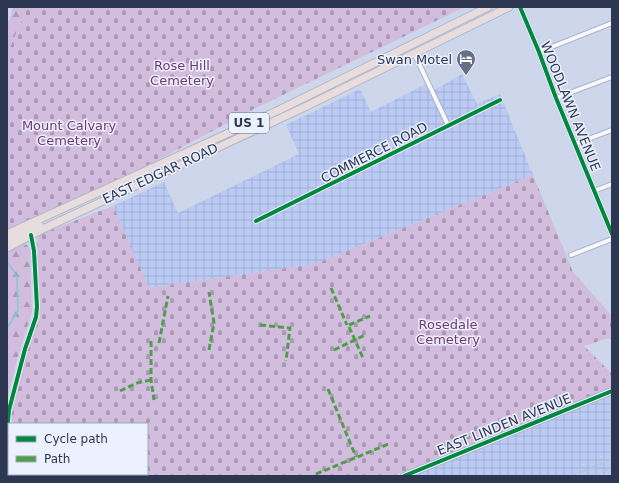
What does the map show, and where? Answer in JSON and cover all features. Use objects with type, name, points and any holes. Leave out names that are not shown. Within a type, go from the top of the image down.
[{"type":"highway","name":"EAST EDGAR ROAD","points":[[7,234],[279,110],[488,7]]},
{"type":"highway","name":"EAST EDGAR ROAD","points":[[7,248],[65,218],[307,106],[414,52],[509,7]]},
{"type":"highway","points":[[7,241],[34,228],[65,218]]},
{"type":"street","name":"WOODLAWN AVENUE","points":[[520,7],[540,52],[556,98],[612,234]]},
{"type":"street","points":[[540,52],[612,22]]},
{"type":"street","points":[[414,52],[448,125]]},
{"type":"street","points":[[556,98],[612,76]]},
{"type":"street","name":"COMMERCE ROAD","points":[[256,221],[500,100]]},
{"type":"street","points":[[575,144],[612,130]]},
{"type":"street","points":[[594,191],[612,184]]},
{"type":"street","points":[[7,432],[9,410],[25,349],[36,317],[37,307],[34,251],[31,235]]},
{"type":"street","points":[[571,255],[612,238]]},
{"type":"street","name":"EAST LINDEN AVENUE","points":[[404,476],[612,392]]},
{"type":"shaded area","points":[[462,74],[477,104],[500,94],[533,175],[315,264],[148,288],[113,206],[164,182],[178,213],[299,154],[286,125],[360,89],[371,112],[428,83],[433,91]]},
{"type":"shaded area","points":[[612,394],[612,476],[412,476]]},
{"type":"green space","points":[[13,7],[28,7],[7,54],[7,23],[10,19]]},
{"type":"green space","name":"Rose Hill Cemetery","points":[[28,7],[465,7],[254,109],[154,162],[7,230],[7,54]]},
{"type":"green space","name":"Rosedale Cemetery","points":[[533,175],[573,272],[612,316],[612,340],[608,338],[584,346],[612,374],[612,387],[393,476],[9,476],[148,475],[148,423],[12,423],[12,413],[27,353],[40,317],[38,235],[113,206],[149,288],[315,264]]},
{"type":"green space","points":[[22,244],[27,245],[30,249],[32,312],[17,360],[7,400],[7,253]]},
{"type":"waterway","points":[[7,261],[17,277],[18,311],[7,328]]},
{"type":"railway","points":[[572,476],[612,459]]},
{"type":"railway","points":[[594,476],[612,468]]},
{"type":"marked path","points":[[331,288],[347,325]]},
{"type":"marked path","points":[[209,292],[214,323],[209,350]]},
{"type":"marked path","points":[[159,343],[168,296]]},
{"type":"marked path","points":[[349,325],[370,316]]},
{"type":"marked path","points":[[260,325],[290,328],[286,361]]},
{"type":"marked path","points":[[349,327],[364,360]]},
{"type":"marked path","points":[[334,350],[365,335]]},
{"type":"marked path","points":[[151,341],[151,380],[154,400]]},
{"type":"marked path","points":[[120,391],[137,383],[151,380]]},
{"type":"marked path","points":[[328,389],[356,457]]},
{"type":"marked path","points":[[316,474],[391,443]]},
{"type":"cycle path","points":[[520,7],[612,234]]},
{"type":"cycle path","points":[[256,221],[500,100]]},
{"type":"cycle path","points":[[7,432],[9,410],[25,349],[36,317],[37,307],[34,251],[31,235]]},
{"type":"cycle path","points":[[404,476],[612,391]]},
{"type":"place","name":"Swan Motel","points":[[466,76]]},
{"type":"park label","name":"Mount Calvary Cemetery","points":[[69,132]]}]
